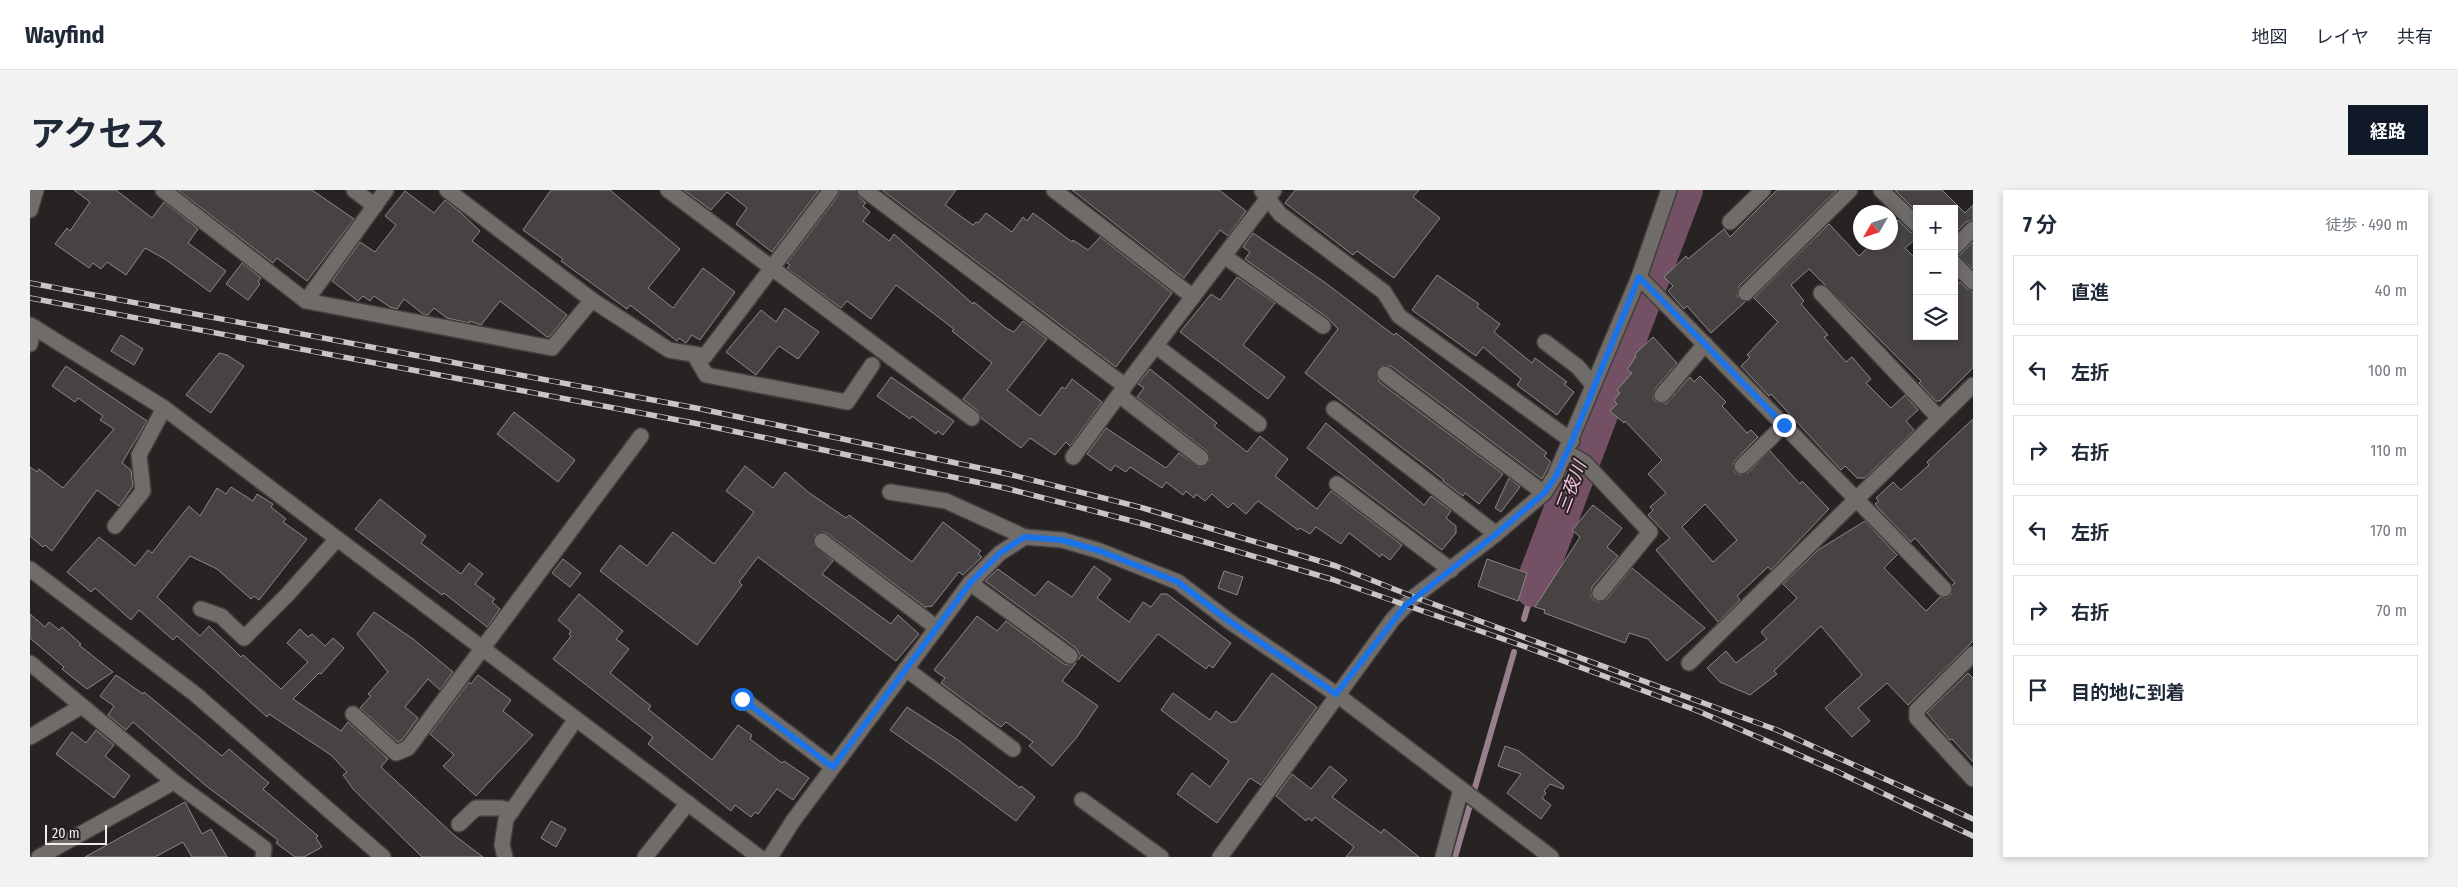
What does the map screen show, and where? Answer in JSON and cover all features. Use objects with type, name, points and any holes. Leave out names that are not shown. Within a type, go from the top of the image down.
[{"type":"street","points":[[30,210],[36,190]]},
{"type":"street","points":[[163,190],[306,301],[552,348],[592,300]]},
{"type":"street","points":[[354,190],[375,206]]},
{"type":"street","points":[[306,301],[386,190]]},
{"type":"street","points":[[448,190],[592,300],[669,350],[705,356],[831,190]]},
{"type":"street","points":[[668,190],[972,418]]},
{"type":"street","points":[[865,190],[1122,391],[1201,458]]},
{"type":"street","points":[[1054,190],[1193,297]]},
{"type":"street","points":[[1220,857],[1264,799],[1336,694],[1392,619],[1414,598],[1496,534],[1544,493],[1569,446],[1639,277],[1668,190]]},
{"type":"street","points":[[1730,222],[1763,190]]},
{"type":"street","points":[[1746,293],[1850,190]]},
{"type":"street","points":[[1880,190],[1913,222]]},
{"type":"street","points":[[1073,458],[1224,256],[1267,193],[1280,214],[1384,292],[1399,316],[1569,446],[1650,532],[1600,593]]},
{"type":"street","points":[[1958,244],[1973,229]]},
{"type":"street","points":[[1224,256],[1322,326]]},
{"type":"street","points":[[1958,267],[1973,282]]},
{"type":"street","points":[[1639,277],[1944,589]]},
{"type":"street","points":[[1821,293],[1939,418]]},
{"type":"street","points":[[30,344],[32,326],[164,408],[688,803],[753,855]]},
{"type":"street","points":[[1545,342],[1578,367],[1593,385]]},
{"type":"street","points":[[1662,395],[1705,344]]},
{"type":"street","points":[[1156,346],[1259,424]]},
{"type":"street","points":[[694,354],[706,375],[846,402],[872,365]]},
{"type":"street","points":[[1385,374],[1544,493]]},
{"type":"street","points":[[1689,663],[1973,385]]},
{"type":"street","points":[[115,526],[143,491],[139,455],[164,408]]},
{"type":"street","points":[[1334,409],[1496,534]]},
{"type":"street","points":[[1742,466],[1784,425]]},
{"type":"street","points":[[354,714],[396,753],[408,748],[641,436]]},
{"type":"street","points":[[1337,484],[1451,570]]},
{"type":"street","points":[[890,492],[946,501],[1024,537],[1062,540],[1100,551],[1178,582],[1229,621],[1336,694],[1551,857]]},
{"type":"street","points":[[770,857],[833,767],[970,583],[1000,553],[1024,537]]},
{"type":"street","points":[[201,609],[221,616],[244,638],[288,594],[336,539]]},
{"type":"street","points":[[822,540],[937,628]]},
{"type":"street","points":[[30,569],[195,694],[383,857]]},
{"type":"street","points":[[970,583],[1070,656]]},
{"type":"street","points":[[1973,654],[1917,710],[1916,718],[1973,779]]},
{"type":"street","points":[[30,663],[174,782],[264,848],[263,857]]},
{"type":"street","points":[[906,669],[1013,749]]},
{"type":"street","points":[[742,699],[833,767]]},
{"type":"street","points":[[30,737],[82,706]]},
{"type":"street","points":[[504,857],[502,844],[506,819],[576,719]]},
{"type":"street","points":[[39,857],[174,782]]},
{"type":"street","points":[[1443,857],[1468,794]]},
{"type":"street","points":[[1082,800],[1161,857]]},
{"type":"street","points":[[646,857],[688,803]]},
{"type":"street","points":[[459,824],[476,808],[501,808],[512,811]]},
{"type":"building","points":[[74,190],[116,190],[152,218],[164,202],[198,229],[188,243],[226,271],[210,292],[165,259],[145,248],[126,275],[107,262],[101,269],[93,263],[89,268],[55,244],[67,228],[70,231],[90,202]]},
{"type":"building","points":[[178,190],[312,190],[354,219],[307,281],[277,258],[273,263]]},
{"type":"building","points":[[551,190],[610,190],[680,249],[648,288],[673,308],[703,268],[735,292],[700,340],[692,335],[686,343],[679,338],[677,341],[630,305],[627,309],[561,261],[563,259],[523,230]]},
{"type":"building","points":[[684,190],[819,190],[772,252],[736,224],[747,208],[727,192],[711,210]]},
{"type":"building","points":[[840,190],[856,190],[859,197],[866,203],[863,206],[870,212],[863,221],[889,241],[894,234],[973,304],[974,302],[1006,328],[1014,332],[1023,321],[1047,339],[1007,390],[1040,416],[1062,387],[1065,389],[1072,379],[1102,402],[1070,446],[1066,442],[1055,455],[1030,438],[1021,448],[981,418],[978,411],[963,399],[992,363],[952,331],[954,329],[896,285],[871,319],[847,301],[841,308],[787,268],[790,265],[787,263],[838,196]]},
{"type":"building","points":[[882,190],[956,190],[945,205],[973,225],[976,222],[978,223],[986,213],[1012,232],[1023,217],[1027,221],[1033,213],[1072,242],[1073,240],[1088,250],[1100,237],[1172,293],[1116,367]]},
{"type":"building","points":[[1072,190],[1219,190],[1246,211],[1228,236],[1220,230],[1184,278]]},
{"type":"building","points":[[1295,190],[1419,190],[1413,197],[1440,218],[1394,278],[1357,251],[1353,255],[1285,203]]},
{"type":"building","points":[[1777,190],[1837,190],[1739,286],[1737,296],[1745,302],[1711,333],[1687,306],[1684,309],[1668,291],[1673,286],[1664,277],[1686,256],[1688,259],[1724,229],[1730,237]]},
{"type":"building","points":[[1895,190],[1942,190],[1957,205],[1913,205],[1913,208]]},
{"type":"building","points":[[405,191],[434,213],[445,200],[480,231],[472,241],[567,315],[550,336],[547,337],[500,301],[481,325],[470,321],[469,323],[447,318],[434,308],[428,315],[423,314],[404,299],[397,309],[390,307],[374,296],[370,301],[363,296],[358,301],[332,281],[360,242],[375,252],[396,225],[385,216]]},
{"type":"building","points":[[1973,205],[1973,220],[1966,222],[1958,230],[1958,206],[1965,213]]},
{"type":"building","points":[[1898,220],[1913,233],[1913,241],[1905,248],[1913,256],[1913,340],[1958,340],[1958,284],[1960,282],[1967,289],[1973,291],[1973,368],[1940,401],[1936,401],[1919,383],[1921,381],[1809,269],[1791,285],[1804,301],[1801,304],[1828,335],[1824,337],[1846,362],[1852,357],[1871,379],[1866,383],[1891,408],[1905,395],[1918,410],[1906,421],[1914,430],[1865,478],[1857,478],[1845,466],[1841,470],[1771,394],[1769,396],[1741,366],[1750,357],[1747,355],[1778,322],[1754,298],[1829,224],[1859,256],[1865,250],[1898,250]]},
{"type":"building","points":[[1253,233],[1327,284],[1391,333],[1394,335],[1396,333],[1547,453],[1544,456],[1551,462],[1542,479],[1391,366],[1381,366],[1376,373],[1379,382],[1503,474],[1479,504],[1465,493],[1463,496],[1443,481],[1305,373],[1338,329],[1328,318],[1245,259],[1250,252],[1243,247]]},
{"type":"building","points":[[1973,242],[1973,269],[1959,256]]},
{"type":"building","points":[[242,263],[261,278],[258,282],[260,284],[248,300],[226,284]]},
{"type":"building","points":[[1437,275],[1479,304],[1477,307],[1500,324],[1494,332],[1532,363],[1535,358],[1567,382],[1564,384],[1574,392],[1557,415],[1517,385],[1521,379],[1483,347],[1476,356],[1412,310]]},
{"type":"building","points":[[1237,277],[1275,303],[1243,345],[1285,377],[1268,399],[1180,332],[1211,294],[1220,300]]},
{"type":"building","points":[[785,308],[819,332],[798,359],[779,346],[756,375],[726,352],[761,310],[776,322]]},
{"type":"building","points":[[121,335],[143,349],[134,365],[111,351]]},
{"type":"building","points":[[1653,337],[1677,363],[1655,389],[1653,398],[1656,402],[1666,404],[1690,377],[1694,382],[1700,376],[1726,402],[1722,406],[1747,433],[1751,430],[1758,437],[1735,460],[1733,464],[1735,472],[1740,475],[1748,473],[1770,451],[1800,484],[1802,481],[1829,509],[1771,570],[1768,567],[1737,596],[1740,600],[1718,622],[1656,550],[1670,538],[1648,515],[1653,510],[1650,507],[1666,493],[1648,474],[1662,460],[1625,421],[1624,423],[1610,411],[1617,404],[1614,400],[1620,393],[1617,390],[1632,373],[1627,370],[1636,356],[1635,354]],"holes":[[[1705,504],[1737,540],[1713,562],[1682,527]]]},
{"type":"building","points":[[219,353],[227,355],[244,366],[211,413],[186,395]]},
{"type":"building","points":[[66,366],[147,421],[122,463],[131,470],[133,486],[119,506],[97,490],[52,551],[45,545],[43,547],[30,536],[30,467],[37,472],[39,469],[63,488],[114,429],[100,420],[103,416],[78,398],[75,402],[52,386]]},
{"type":"building","points":[[1150,369],[1217,423],[1214,426],[1247,452],[1260,436],[1288,459],[1275,476],[1317,509],[1331,491],[1402,545],[1390,560],[1382,554],[1380,557],[1349,533],[1341,544],[1316,527],[1310,534],[1300,528],[1298,530],[1258,501],[1246,514],[1233,503],[1228,508],[1212,494],[1205,501],[1196,494],[1194,498],[1186,491],[1183,495],[1166,482],[1162,488],[1130,467],[1126,472],[1115,465],[1111,471],[1087,454],[1106,428],[1166,468],[1179,453],[1199,467],[1205,466],[1210,460],[1207,451],[1137,397],[1144,388],[1138,384]]},
{"type":"building","points":[[891,377],[954,421],[943,435],[938,431],[936,434],[912,416],[910,419],[877,396]]},
{"type":"building","points":[[514,412],[575,460],[558,482],[497,434]]},
{"type":"building","points":[[1973,419],[1973,641],[1908,705],[1887,683],[1858,708],[1870,721],[1852,737],[1825,708],[1862,675],[1821,626],[1774,671],[1777,674],[1750,695],[1720,682],[1707,668],[1726,651],[1736,663],[1767,639],[1761,632],[1797,598],[1783,584],[1818,550],[1865,521],[1897,555],[1884,568],[1926,611],[1940,597],[1946,598],[1951,595],[1952,585],[1955,583],[1915,538],[1911,542],[1875,504],[1879,501],[1876,498],[1893,482],[1901,490],[1929,465],[1927,462]]},
{"type":"building","points":[[1326,423],[1424,505],[1431,496],[1451,511],[1446,518],[1456,526],[1456,533],[1442,550],[1307,448]]},
{"type":"building","points":[[745,466],[773,488],[785,472],[808,492],[846,518],[849,515],[912,562],[943,522],[981,551],[978,554],[982,557],[963,575],[959,572],[932,606],[925,607],[828,534],[823,532],[815,535],[814,545],[833,561],[822,574],[891,624],[898,615],[919,634],[896,661],[758,557],[739,582],[742,585],[697,645],[600,571],[620,545],[647,566],[673,532],[714,564],[754,512],[726,491]]},
{"type":"building","points":[[1509,478],[1520,487],[1501,512],[1495,508]]},
{"type":"building","points":[[231,487],[253,501],[257,494],[273,504],[271,507],[286,519],[283,522],[307,539],[259,600],[254,596],[251,599],[217,569],[190,556],[157,597],[200,636],[209,626],[241,657],[243,655],[281,689],[308,662],[287,643],[300,629],[308,637],[312,634],[325,646],[333,638],[344,648],[321,674],[319,673],[293,699],[341,731],[348,722],[388,759],[381,767],[454,835],[483,857],[422,857],[353,789],[343,775],[347,772],[331,755],[269,714],[267,717],[177,636],[173,640],[139,610],[131,620],[95,588],[91,592],[67,572],[99,537],[135,566],[148,550],[152,553],[189,506],[200,516],[217,488],[226,494]]},
{"type":"building","points":[[380,499],[426,536],[421,543],[461,574],[469,563],[483,574],[475,584],[495,599],[492,602],[500,609],[487,627],[444,593],[442,595],[355,529]]},
{"type":"building","points":[[1593,505],[1622,528],[1607,547],[1618,556],[1592,587],[1591,596],[1594,600],[1599,602],[1607,599],[1632,568],[1705,628],[1667,661],[1648,639],[1629,633],[1625,643],[1544,613],[1545,610],[1535,607],[1580,537],[1572,530]]},
{"type":"building","points":[[563,559],[581,573],[570,587],[552,573]]},
{"type":"building","points":[[1487,559],[1527,573],[1518,601],[1478,586]]},
{"type":"building","points":[[1094,566],[1111,579],[1097,598],[1129,622],[1143,602],[1151,607],[1161,594],[1167,594],[1231,643],[1213,668],[1209,665],[1206,669],[1158,634],[1119,682],[1082,655],[1078,660],[1079,653],[1076,648],[985,581],[998,569],[1035,596],[1048,581],[1072,597]]},
{"type":"building","points":[[1224,571],[1243,577],[1237,595],[1218,588]]},
{"type":"building","points":[[579,594],[623,631],[616,639],[629,649],[610,673],[651,706],[648,709],[712,760],[738,725],[752,735],[750,739],[782,763],[784,761],[809,778],[793,800],[777,789],[758,814],[755,812],[751,817],[735,805],[731,811],[648,744],[653,737],[553,659],[571,636],[569,634],[571,631],[558,620]]},
{"type":"building","points":[[374,612],[413,639],[453,672],[440,690],[428,679],[405,707],[418,718],[402,740],[398,742],[360,708],[371,696],[368,694],[388,672],[357,634]]},
{"type":"building","points":[[30,614],[45,627],[49,622],[59,630],[62,627],[81,644],[79,645],[113,672],[87,689],[62,669],[64,667],[30,638]]},
{"type":"building","points":[[977,616],[997,631],[1006,621],[1064,664],[1076,663],[1062,681],[1098,706],[1077,737],[1052,766],[1029,746],[1033,742],[1006,722],[1001,727],[941,683],[945,678],[934,670]]},
{"type":"building","points":[[1272,673],[1317,707],[1261,785],[1250,778],[1217,823],[1177,794],[1192,773],[1210,787],[1229,761],[1161,710],[1173,693],[1210,720],[1216,711],[1232,723],[1236,722]]},
{"type":"building","points":[[1968,673],[1973,678],[1973,762],[1952,739],[1950,740],[1927,713]]},
{"type":"building","points":[[116,675],[143,694],[144,692],[222,756],[229,749],[269,783],[263,789],[318,836],[316,838],[322,847],[304,857],[295,857],[276,843],[278,840],[205,785],[133,722],[126,730],[108,715],[114,706],[100,696]]},
{"type":"building","points":[[478,675],[511,700],[503,711],[533,735],[476,796],[443,766],[454,755],[430,734],[469,682],[471,684]]},
{"type":"building","points":[[907,707],[958,740],[1020,788],[1021,786],[1035,797],[1016,821],[890,730]]},
{"type":"building","points":[[96,730],[114,745],[105,756],[130,776],[114,798],[56,754],[72,732],[86,743]]},
{"type":"building","points":[[1505,746],[1519,751],[1564,786],[1563,789],[1550,784],[1544,791],[1546,793],[1542,798],[1551,805],[1541,819],[1507,793],[1521,774],[1498,766]]},
{"type":"building","points":[[1330,766],[1347,780],[1332,797],[1381,833],[1384,829],[1419,857],[1346,857],[1354,847],[1315,817],[1312,821],[1308,818],[1306,821],[1276,796],[1292,774],[1311,789]]},
{"type":"building","points":[[185,802],[202,834],[211,829],[227,857],[192,857],[183,842],[155,857],[85,857]]},
{"type":"building","points":[[551,821],[566,829],[556,847],[541,838]]},
{"type":"waterway","name":"三夜川","points":[[1533,588],[1684,190]]},
{"type":"waterway","points":[[1524,619],[1533,588]]},
{"type":"waterway","points":[[1455,857],[1514,652]]},
{"type":"railway","points":[[30,283],[701,409],[1008,474],[1143,508],[1336,566],[1414,597],[1777,730],[1973,819]]},
{"type":"railway","points":[[30,298],[699,424],[1005,488],[1140,523],[1331,579],[1523,646],[1698,711],[1838,772],[1973,836]]},
{"type":"route","points":[[742,699],[833,767],[970,583],[1000,553],[1024,537],[1062,540],[1100,551],[1178,582],[1229,621],[1336,694],[1392,619],[1405,606],[1496,534],[1544,493],[1556,476],[1572,441],[1593,385],[1639,277],[1784,425]]}]
